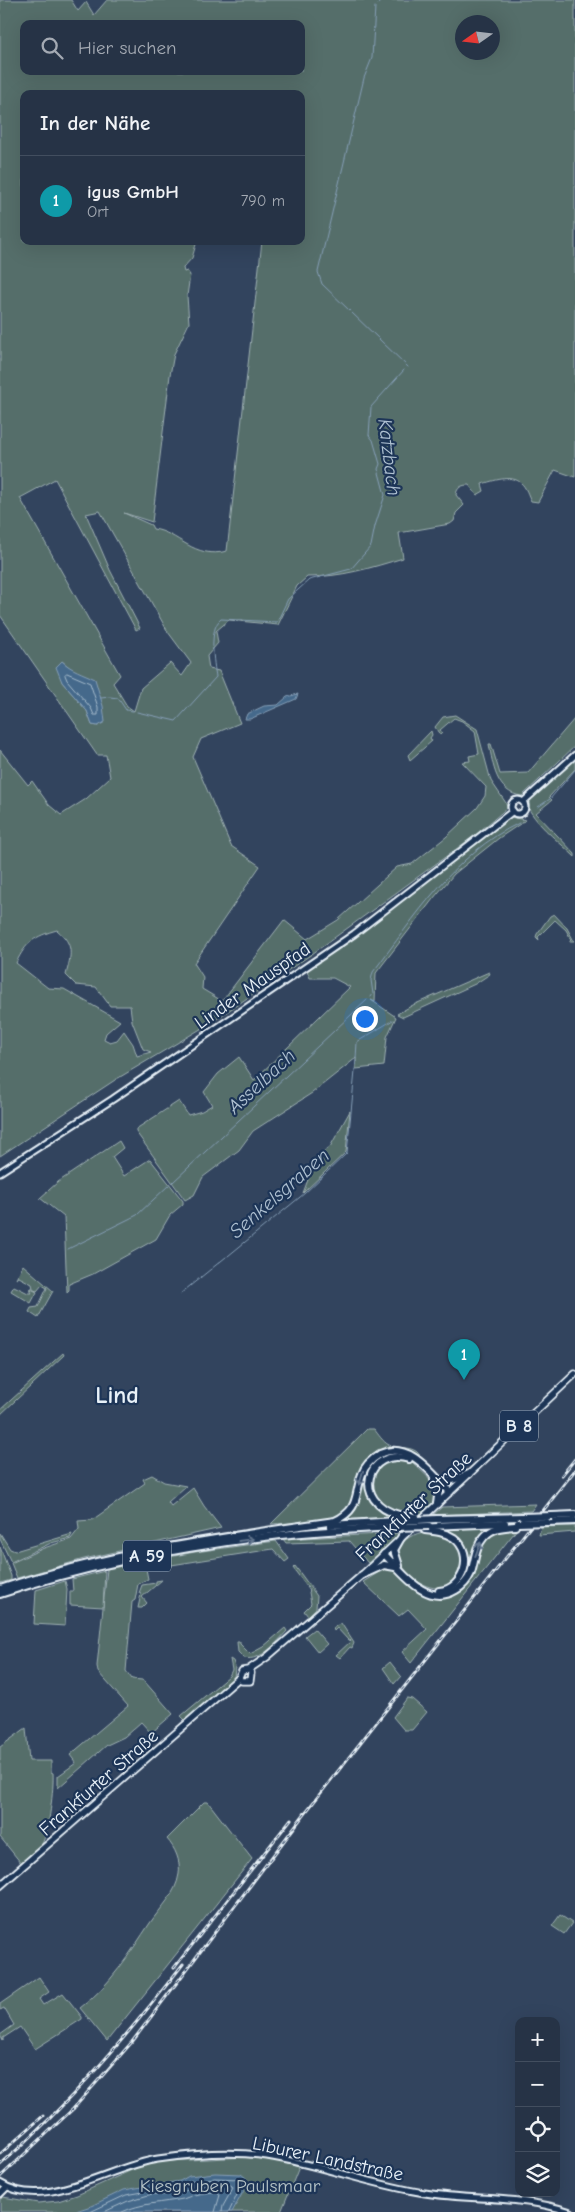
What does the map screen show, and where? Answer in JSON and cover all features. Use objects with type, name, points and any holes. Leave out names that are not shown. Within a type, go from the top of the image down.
[{"type":"highway","points":[[299,1526],[335,1521],[346,1516],[355,1503],[363,1471],[368,1464],[382,1453],[397,1451],[410,1455],[448,1493]]},
{"type":"highway","points":[[397,1521],[378,1507],[370,1493],[370,1476],[378,1463],[386,1458],[403,1457],[418,1464],[436,1480],[439,1489],[437,1504]]},
{"type":"highway","points":[[436,1480],[453,1480],[469,1474]]},
{"type":"highway","name":"A 59","points":[[0,1594],[92,1569],[157,1554],[268,1537],[299,1526],[575,1515]]},
{"type":"highway","name":"A 59","points":[[0,1588],[156,1549],[264,1530],[279,1532],[397,1521],[427,1528],[575,1521]]},
{"type":"highway","name":"A 59","points":[[398,1566],[416,1586],[426,1592],[442,1594],[452,1592],[467,1581],[482,1538],[493,1530],[517,1524]]},
{"type":"highway","points":[[385,1553],[420,1586],[434,1591],[450,1588],[460,1579],[465,1569],[465,1556],[456,1540],[447,1534],[427,1528]]},
{"type":"highway","points":[[398,1566],[394,1550],[402,1536]]},
{"type":"highway","points":[[362,1575],[384,1565],[398,1566]]},
{"type":"main road","name":"Frankfurter Straße","points":[[250,1672],[362,1575],[575,1374]]},
{"type":"main road","name":"B 8","points":[[242,1671],[250,1672],[250,1681],[241,1680],[242,1671]]},
{"type":"main road","name":"Frankfurter Straße","points":[[0,1886],[241,1680]]},
{"type":"street","points":[[523,802],[575,755]]},
{"type":"street","points":[[519,800],[523,802],[522,812],[518,814],[513,811],[511,808],[513,802],[519,800]]},
{"type":"street","name":"Linder Mauspfad","points":[[0,1172],[113,1099],[360,929],[513,811]]},
{"type":"street","name":"Liburer Landstraße","points":[[74,2192],[125,2168],[150,2161],[212,2155],[255,2155],[294,2162],[420,2192],[528,2201],[571,2212]]},
{"type":"street","points":[[0,2183],[25,2198],[42,2199]]},
{"type":"street","points":[[0,2194],[6,2188]]},
{"type":"green space","points":[[0,0],[71,0],[78,11],[86,2],[94,15],[107,0],[575,0],[575,477],[555,470],[538,502],[531,501],[523,485],[513,479],[502,479],[482,484],[484,491],[477,495],[469,485],[462,486],[457,490],[456,495],[464,505],[456,513],[454,521],[450,524],[399,533],[403,558],[344,574],[307,577],[297,586],[278,625],[229,620],[216,631],[218,643],[207,656],[209,669],[219,671],[240,723],[201,739],[193,757],[231,846],[260,866],[194,963],[203,977],[202,989],[222,1001],[284,920],[307,939],[338,920],[397,867],[412,864],[446,837],[477,808],[485,796],[486,787],[462,762],[470,761],[469,756],[479,754],[475,731],[462,721],[454,718],[440,730],[442,733],[440,735],[435,727],[443,717],[455,715],[477,729],[491,781],[506,803],[507,808],[474,836],[312,954],[209,1024],[115,1080],[0,1156],[0,750],[28,785],[32,781],[49,805],[61,815],[86,799],[110,777],[106,755],[97,755],[0,615]],"holes":[[[20,90],[305,90],[305,245],[262,245],[227,551],[215,553],[196,549],[124,513],[152,522],[170,375],[174,354],[189,323],[187,296],[190,275],[187,271],[184,272],[183,268],[192,258],[196,245],[20,245]],[[55,479],[136,630],[140,628],[110,570],[86,514],[100,511],[168,632],[191,663],[182,676],[170,663],[141,688],[134,711],[127,706],[113,683],[120,675],[20,498]],[[62,661],[74,671],[98,726],[92,725],[87,711],[62,682]],[[57,930],[63,935],[70,951],[66,975],[76,985],[96,987],[110,1006],[130,1006],[132,1021],[143,1049],[151,1052],[137,1056],[133,1044],[124,1031],[117,1040],[110,1042],[104,1039],[106,1033],[120,1021],[64,989],[48,988],[16,963],[28,945],[37,938]]]},
{"type":"green space","points":[[575,718],[575,746],[522,796],[506,790],[494,769],[489,744],[491,744],[500,774],[528,773]]},
{"type":"green space","points":[[431,731],[432,735],[430,738],[432,741],[410,760],[408,755]]},
{"type":"green space","points":[[575,757],[575,769],[549,797],[552,800],[536,813],[575,854],[575,857],[545,830],[535,818],[529,810],[529,801]]},
{"type":"green space","points":[[510,817],[526,820],[499,838],[454,874],[376,973],[375,1002],[371,1000],[396,1017],[387,1037],[384,1066],[356,1069],[356,1058],[312,1093],[253,1131],[239,1150],[203,1177],[194,1195],[185,1200],[136,1132],[136,1129],[179,1101],[188,1115],[202,1111],[212,1105],[204,1092],[218,1074],[239,1057],[254,1080],[350,987],[333,978],[310,978],[306,968],[404,900]]},
{"type":"green space","points":[[554,914],[567,928],[574,941],[569,941],[571,939],[566,930],[555,920],[538,937],[539,940],[536,937],[550,916]]},
{"type":"green space","points":[[489,972],[490,974],[475,984],[403,1017],[397,1014],[413,1005]]},
{"type":"green space","points":[[350,1111],[346,1152],[303,1193],[317,1156],[330,1147]]},
{"type":"green space","points":[[119,1141],[123,1148],[112,1157],[124,1176],[150,1159],[183,1201],[183,1204],[170,1215],[156,1239],[93,1274],[69,1284],[67,1292],[64,1217],[40,1198],[58,1182]]},
{"type":"green space","points":[[23,1265],[53,1291],[38,1318],[29,1312],[31,1308],[38,1307],[47,1288],[42,1285],[37,1291],[31,1289],[37,1292],[31,1303],[11,1291],[14,1286],[32,1293],[30,1290],[31,1288],[33,1288],[32,1284],[19,1277],[16,1279]]},
{"type":"green space","points":[[63,1353],[64,1355],[0,1415],[0,1410]]},
{"type":"green space","points":[[367,1429],[374,1429],[389,1445],[411,1449],[419,1454],[421,1458],[404,1450],[373,1455],[357,1496],[344,1514],[329,1519],[271,1524]]},
{"type":"green space","points":[[389,1453],[402,1454],[393,1455],[373,1468],[371,1499],[382,1511],[398,1517],[338,1521],[350,1509],[368,1467],[376,1459]]},
{"type":"green space","points":[[389,1459],[410,1460],[434,1483],[436,1499],[422,1514],[390,1511],[373,1494],[373,1478],[380,1467]]},
{"type":"green space","points":[[152,1475],[164,1482],[186,1486],[168,1502],[171,1506],[193,1488],[221,1528],[84,1559],[17,1578],[11,1563],[44,1548],[71,1539],[79,1529],[78,1521],[92,1520],[145,1483],[143,1479]]},
{"type":"green space","points":[[536,1504],[531,1511],[433,1515],[442,1507]]},
{"type":"green space","points":[[575,1526],[575,1532],[539,1535],[541,1527]]},
{"type":"green space","points":[[496,1527],[486,1532],[467,1577],[457,1588],[463,1577],[463,1547],[438,1530]]},
{"type":"green space","points":[[507,1528],[518,1528],[411,1663],[402,1652],[427,1629],[408,1609],[399,1616],[363,1582],[384,1569],[384,1567],[393,1568],[425,1594],[460,1590],[482,1544],[493,1532]]},
{"type":"green space","points":[[423,1532],[446,1536],[458,1546],[461,1552],[463,1564],[459,1576],[444,1588],[431,1587],[418,1581],[407,1572],[400,1561],[399,1550],[406,1539]]},
{"type":"green space","points":[[0,1533],[10,1549],[15,1551],[72,1534],[70,1538],[51,1543],[11,1562],[0,1539]]},
{"type":"green space","points":[[402,1533],[368,1563],[349,1541],[286,1543],[283,1539]]},
{"type":"green space","points":[[276,1541],[289,1559],[285,1562],[273,1549],[146,1569],[148,1579],[138,1584],[135,1600],[132,1602],[126,1671],[132,1679],[145,1682],[173,1714],[151,1733],[141,1722],[124,1737],[107,1745],[58,1788],[58,1776],[76,1763],[70,1755],[128,1706],[98,1672],[97,1666],[107,1569],[195,1552]]},
{"type":"green space","points":[[0,1547],[11,1580],[0,1583]]},
{"type":"green space","points":[[295,1566],[317,1596],[316,1608],[308,1616],[304,1611],[311,1604],[310,1591],[293,1568]]},
{"type":"green space","points":[[105,1571],[103,1607],[70,1605],[70,1591],[73,1591],[72,1579]]},
{"type":"green space","points":[[162,1580],[142,1597],[147,1603],[142,1608],[138,1608],[141,1594],[139,1593],[142,1585]]},
{"type":"green space","points":[[65,1581],[67,1589],[65,1626],[34,1624],[36,1590]]},
{"type":"green space","points":[[341,1623],[354,1643],[352,1648],[350,1647],[340,1658],[336,1655],[351,1641],[337,1628],[334,1631],[333,1628]]},
{"type":"green space","points":[[285,1628],[287,1631],[262,1654],[256,1657],[244,1658],[238,1652],[237,1642],[240,1642],[250,1654],[263,1647]]},
{"type":"green space","points":[[314,1629],[327,1644],[318,1652],[305,1636]]},
{"type":"green space","points":[[230,1659],[235,1667],[234,1678],[186,1721],[181,1716],[229,1676],[232,1670]]},
{"type":"green space","points":[[390,1662],[401,1676],[394,1684],[383,1668]]},
{"type":"green space","points":[[407,1698],[412,1699],[427,1712],[412,1730],[404,1730],[393,1717]]},
{"type":"green space","points":[[26,1728],[29,1761],[51,1761],[53,1780],[51,1809],[45,1838],[38,1849],[21,1863],[0,1837],[0,1747]]},
{"type":"green space","points":[[204,1802],[208,1802],[252,1859],[107,2041],[80,2008],[101,1990],[110,1979],[168,1900],[175,1888],[179,1874],[179,1864],[173,1846],[167,1839]]},
{"type":"green space","points":[[560,1915],[572,1923],[564,1934],[552,1926]]},
{"type":"green space","points":[[39,1977],[49,1992],[39,1999],[43,2005],[63,1993],[82,2019],[35,2049],[20,2027],[3,2038],[3,2041],[0,2035],[14,2025],[4,2008],[0,2010],[0,2004]]},
{"type":"green space","name":"Kiesgruben Paulsmaar","points":[[247,2157],[277,2161],[299,2167],[281,2212],[0,2212],[0,2199],[3,2197],[38,2203],[58,2201],[77,2195],[145,2164]]},
{"type":"water","points":[[62,661],[73,669],[95,679],[103,706],[105,722],[98,726],[92,725],[87,711],[62,682],[56,667]]},
{"type":"water","points":[[298,694],[296,699],[250,719],[245,719],[247,714],[264,706],[278,705],[287,697]]},
{"type":"water","points":[[215,2173],[241,2174],[246,2178],[247,2185],[232,2212],[73,2212],[91,2206],[124,2190],[142,2187],[149,2183],[161,2184],[180,2181],[189,2176]]},
{"type":"waterway","name":"Katzbach","points":[[378,4],[382,0]]},
{"type":"waterway","name":"Katzbach","points":[[375,7],[372,58],[364,78],[318,272],[322,284],[408,367]]},
{"type":"waterway","name":"Katzbach","points":[[137,712],[176,721],[216,677],[213,638],[214,630],[221,619],[277,622],[288,599],[309,580],[351,569],[371,546],[385,495],[378,469],[380,464],[373,440],[369,435],[371,407],[404,370]]},
{"type":"waterway","name":"Katzbach","points":[[101,698],[118,698],[126,710],[133,711]]},
{"type":"waterway","points":[[538,807],[550,799],[575,770]]},
{"type":"waterway","name":"Asselbach","points":[[371,997],[373,994],[371,980],[373,972],[437,888],[475,852],[496,836],[519,823]]},
{"type":"waterway","name":"Asselbach","points":[[173,1182],[367,1000]]},
{"type":"waterway","name":"Senkelsgraben","points":[[356,1059],[357,1042],[393,1020]]},
{"type":"waterway","name":"Senkelsgraben","points":[[228,1256],[305,1193],[347,1153],[356,1061]]},
{"type":"waterway","name":"Asselbach","points":[[68,1249],[137,1215],[169,1185]]},
{"type":"waterway","name":"Senkelsgraben","points":[[180,1294],[226,1257]]},
{"type":"railway","points":[[562,1475],[575,1459]]},
{"type":"railway","points":[[0,2177],[73,2109],[132,2042],[305,1813],[575,1470]]},
{"type":"railway","points":[[174,1968],[291,1819]]},
{"type":"railway","points":[[0,2165],[50,2118],[96,2069],[183,1964]]},
{"type":"railway","points":[[0,2154],[43,2116]]},
{"type":"place","name":"igus GmbH","points":[[464,1380]]},
{"type":"district","name":"Lind","points":[[117,1395]]}]
